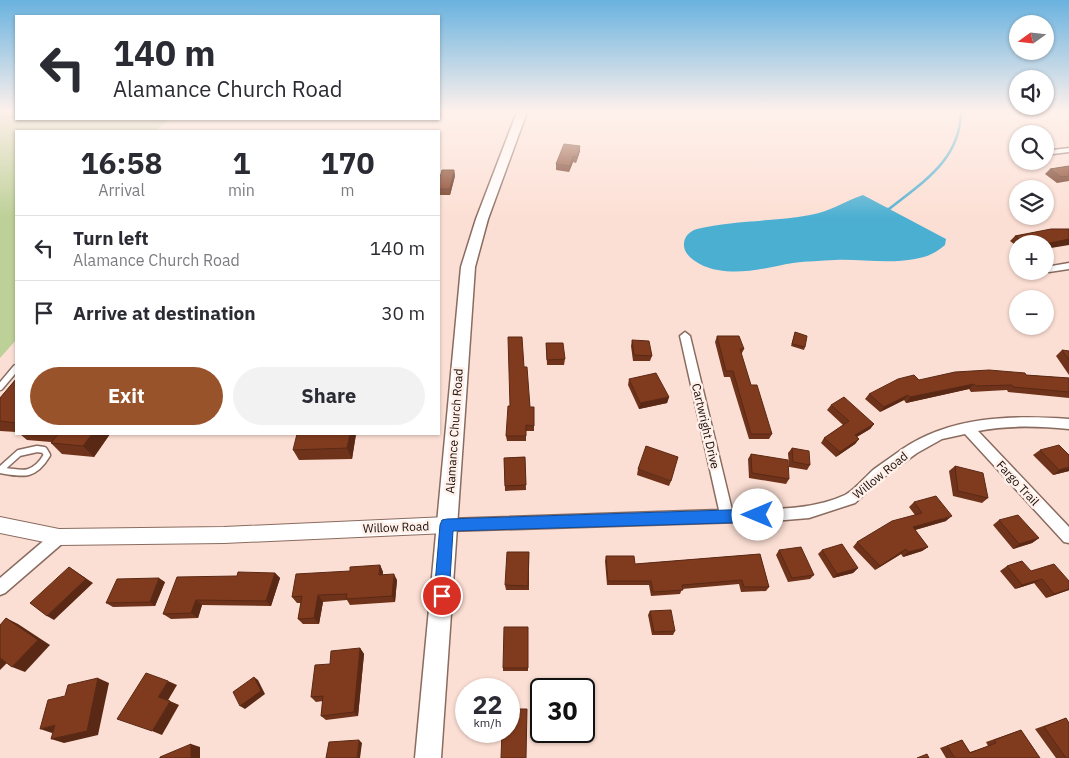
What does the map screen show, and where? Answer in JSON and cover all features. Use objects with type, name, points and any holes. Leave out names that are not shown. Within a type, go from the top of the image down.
[{"type":"main road","name":"Alamance Church Road","points":[[428,758],[468,267],[482,219],[509,147]]},
{"type":"street","points":[[1054,152],[1069,150]]},
{"type":"street","points":[[1054,268],[1069,266]]},
{"type":"street","name":"Cartwright Drive","points":[[685,336],[727,516]]},
{"type":"street","name":"Willow Road","points":[[0,525],[59,538],[224,535],[809,512],[850,499],[879,473],[913,449],[939,435],[994,423],[1030,421],[1069,424]]},
{"type":"street","name":"Fargo Trail","points":[[967,428],[1069,537]]},
{"type":"street","points":[[0,588],[23,566],[59,538]]},
{"type":"lane","points":[[0,387],[15,369]]},
{"type":"lane","points":[[36,448],[44,450],[47,455],[37,470],[29,474],[0,470],[20,451],[36,448]]},
{"type":"green space","points":[[0,147],[15,147],[15,341],[0,358]]},
{"type":"water","points":[[863,195],[946,239],[945,245],[927,256],[905,260],[809,261],[737,272],[704,266],[691,258],[685,250],[684,241],[686,237],[697,229],[725,224],[810,215]]},
{"type":"building","points":[[563,147],[580,147],[577,157],[573,156],[570,166],[556,164]]},
{"type":"building","points":[[1069,166],[1069,176],[1061,177],[1051,170]]},
{"type":"building","points":[[442,170],[454,170],[450,189],[440,189]]},
{"type":"building","points":[[1051,229],[1069,229],[1069,239],[1054,242],[1054,235],[1020,235]]},
{"type":"building","points":[[795,332],[807,336],[805,347],[792,344]]},
{"type":"building","points":[[717,336],[739,336],[744,349],[740,349],[751,385],[757,385],[772,434],[751,434],[733,371],[726,371]]},
{"type":"building","points":[[508,337],[522,337],[524,367],[527,367],[530,407],[534,407],[534,426],[526,425],[526,436],[506,436],[508,406],[510,406]]},
{"type":"building","points":[[632,340],[649,341],[652,356],[634,355]]},
{"type":"building","points":[[546,343],[563,343],[565,359],[547,360]]},
{"type":"building","points":[[1062,350],[1069,351],[1069,360]]},
{"type":"building","points":[[989,370],[1069,378],[1069,392],[1013,387],[1012,385],[976,386],[974,384],[910,397],[908,395],[884,407],[869,394],[898,379],[914,375],[919,380],[955,372]]},
{"type":"building","points":[[656,373],[669,397],[640,403],[629,379]]},
{"type":"building","points":[[15,380],[15,423],[0,421],[0,398]]},
{"type":"building","points":[[844,397],[874,424],[855,435],[859,439],[840,452],[824,438],[849,421],[831,405]]},
{"type":"building","points":[[57,435],[91,435],[83,446],[51,443]]},
{"type":"building","points":[[297,435],[350,435],[347,448],[293,450]]},
{"type":"building","points":[[1059,445],[1069,455],[1069,467],[1059,470],[1040,450]]},
{"type":"building","points":[[646,446],[678,457],[671,481],[638,469]]},
{"type":"building","points":[[792,448],[809,451],[810,465],[793,462]]},
{"type":"building","points":[[751,454],[788,460],[789,479],[752,473]]},
{"type":"building","points":[[525,457],[526,485],[505,486],[504,458]]},
{"type":"building","points":[[955,466],[983,473],[988,498],[958,491]]},
{"type":"building","points":[[936,496],[952,516],[913,527],[928,547],[908,552],[906,549],[880,566],[857,542],[892,521],[922,513],[914,502]]},
{"type":"building","points":[[1018,515],[1039,538],[1019,544],[999,520]]},
{"type":"building","points":[[842,544],[858,568],[837,574],[822,550]]},
{"type":"building","points":[[801,547],[814,575],[792,578],[779,550]]},
{"type":"building","points":[[507,552],[529,552],[528,586],[505,585]]},
{"type":"building","points":[[760,554],[769,587],[744,587],[742,580],[682,585],[683,590],[653,592],[651,581],[608,581],[606,556],[634,556],[635,564]]},
{"type":"building","points":[[1022,561],[1031,571],[1054,564],[1069,581],[1069,589],[1054,594],[1042,579],[1022,585],[1007,566]]},
{"type":"building","points":[[380,565],[379,575],[394,574],[392,596],[346,599],[347,594],[318,595],[314,618],[298,619],[302,596],[292,597],[296,574],[350,571],[350,567]]},
{"type":"building","points":[[69,567],[86,579],[47,616],[30,603]]},
{"type":"building","points":[[238,572],[275,573],[266,601],[196,600],[191,613],[163,614],[177,577],[237,576]]},
{"type":"building","points":[[159,578],[150,602],[106,603],[117,579]]},
{"type":"building","points":[[671,610],[675,631],[654,632],[650,611]]},
{"type":"building","points":[[6,618],[38,640],[12,667],[0,658],[0,625]]},
{"type":"building","points":[[504,627],[528,627],[528,668],[503,668]]},
{"type":"building","points":[[360,648],[354,712],[321,716],[323,696],[311,697],[315,665],[330,664],[331,651]]},
{"type":"building","points":[[146,673],[168,681],[158,697],[170,701],[152,731],[117,719]]},
{"type":"building","points":[[254,677],[261,691],[240,706],[233,692]]},
{"type":"building","points":[[98,678],[87,731],[51,739],[55,725],[40,729],[48,700],[65,696],[68,685]]},
{"type":"building","points":[[520,709],[527,709],[526,758],[501,758],[502,743],[520,743]]},
{"type":"building","points":[[1066,718],[1069,723],[1069,758],[1066,758],[1044,727]]},
{"type":"building","points":[[1021,730],[1040,758],[955,758],[947,746],[962,740],[970,753],[996,743],[994,740]]},
{"type":"building","points":[[359,740],[357,758],[326,758],[329,742]]},
{"type":"building","points":[[191,744],[191,758],[160,758],[160,757]]},
{"type":"building","points":[[927,754],[929,758],[917,758]]},
{"type":"waterway","points":[[885,209],[889,209],[926,179],[947,157],[952,147]]},
{"type":"route","points":[[442,596],[447,525],[758,515]]}]
